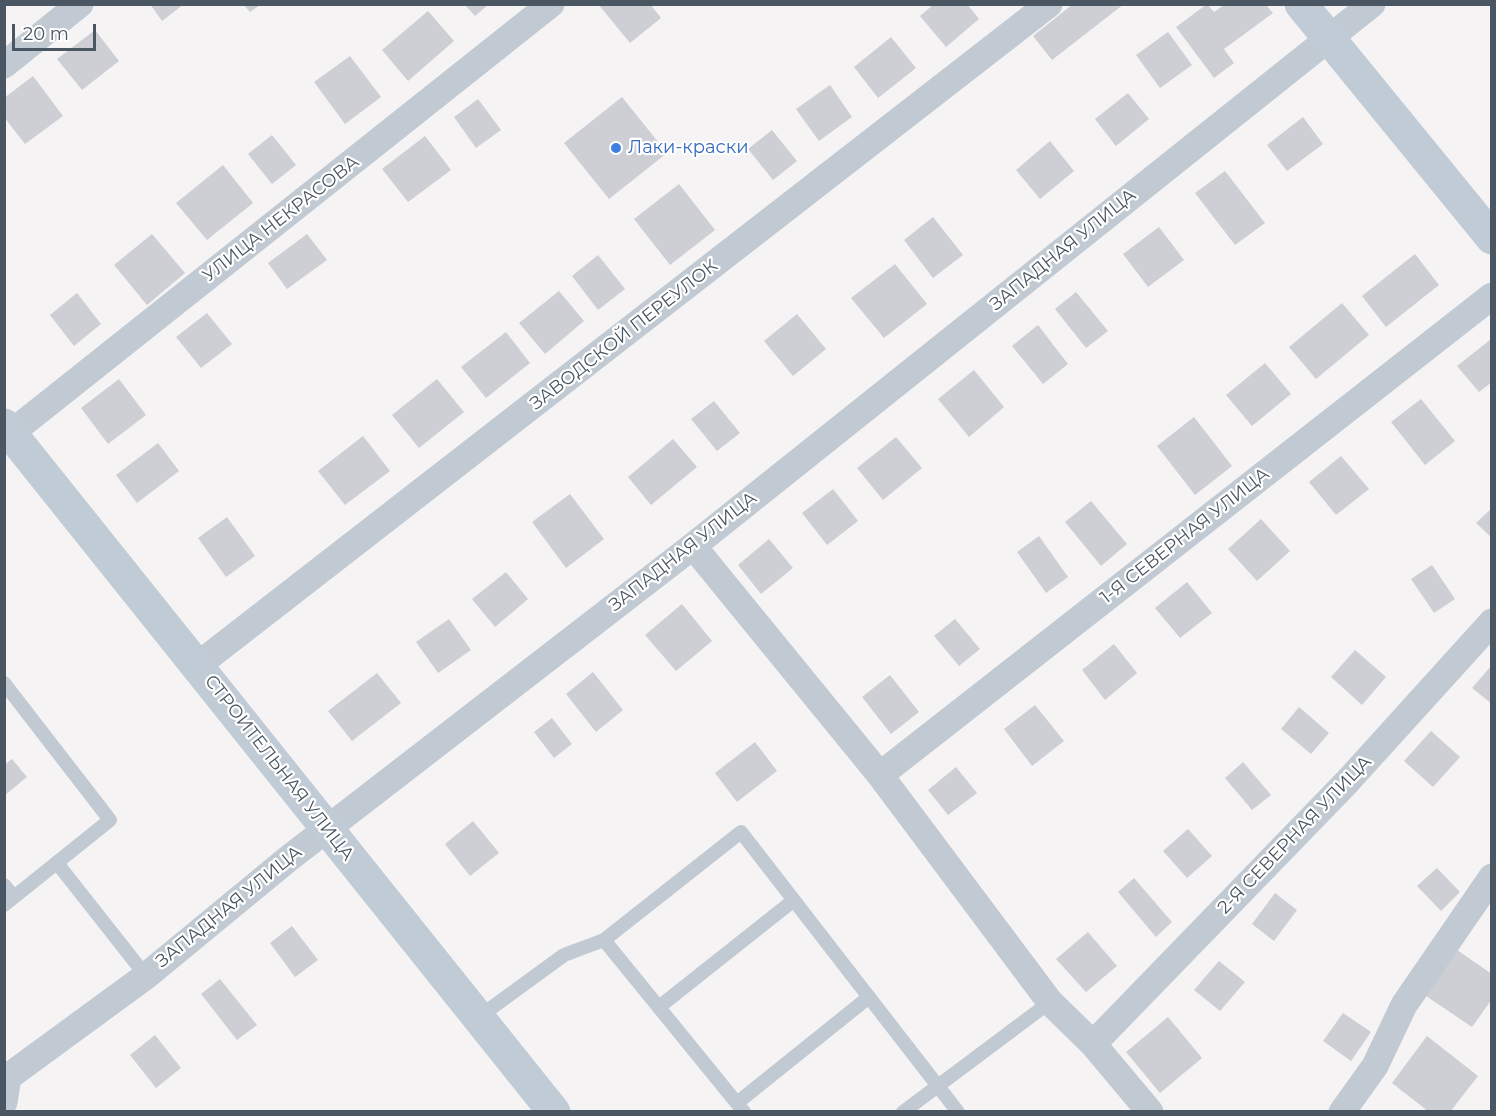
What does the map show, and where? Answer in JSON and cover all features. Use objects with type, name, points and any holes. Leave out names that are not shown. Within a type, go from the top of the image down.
[{"type":"street","points":[[4,65],[80,4]]},
{"type":"street","name":"УЛИЦА НЕКРАСОВА","points":[[7,432],[551,4]]},
{"type":"street","name":"ЗАВОДСКОЙ ПЕРЕУЛОК","points":[[198,665],[1049,4]]},
{"type":"street","points":[[1301,4],[1491,238]]},
{"type":"street","name":"ЗАПАДНАЯ УЛИЦА","points":[[6,1084],[146,976],[327,828],[693,546],[1372,4]]},
{"type":"street","name":"1-Я СЕВЕРНАЯ УЛИЦА","points":[[880,775],[1491,296]]},
{"type":"street","name":"СТРОИТЕЛЬНАЯ УЛИЦА","points":[[7,432],[198,665],[554,1112]]},
{"type":"street","points":[[693,546],[880,775],[1050,1002],[1093,1044],[1150,1112]]},
{"type":"street","name":"2-Я СЕВЕРНАЯ УЛИЦА","points":[[1093,1044],[1347,782],[1491,622]]},
{"type":"street","points":[[1342,1112],[1375,1066],[1404,1005],[1491,877]]},
{"type":"lane","points":[[4,683],[110,820],[9,901],[4,885]]},
{"type":"lane","points":[[479,1017],[564,955],[603,939],[741,832],[958,1112]]},
{"type":"lane","points":[[57,862],[146,976]]},
{"type":"lane","points":[[659,1007],[794,900]]},
{"type":"lane","points":[[603,939],[740,1107],[869,997]]},
{"type":"lane","points":[[903,1112],[937,1084],[1050,1002]]},
{"type":"building","points":[[150,4],[184,4],[162,21]]},
{"type":"building","points":[[598,4],[650,4],[661,18],[630,43]]},
{"type":"building","points":[[934,4],[967,4],[979,19],[946,47],[920,16]]},
{"type":"building","points":[[1073,4],[1124,4],[1052,60],[1033,36]]},
{"type":"building","points":[[1207,4],[1214,12],[1224,5],[1266,5],[1273,13],[1224,49],[1234,63],[1214,78],[1176,27]]},
{"type":"building","points":[[244,5],[260,5],[250,12]]},
{"type":"building","points":[[465,5],[488,5],[475,16]]},
{"type":"building","points":[[428,11],[454,41],[408,81],[382,50]]},
{"type":"building","points":[[95,30],[119,61],[82,90],[57,59]]},
{"type":"building","points":[[1168,32],[1192,65],[1160,88],[1136,55]]},
{"type":"building","points":[[891,37],[916,68],[878,98],[854,67]]},
{"type":"building","points":[[350,56],[381,97],[345,124],[314,82]]},
{"type":"building","points":[[33,76],[63,116],[25,144],[4,117],[4,98]]},
{"type":"building","points":[[830,85],[852,117],[819,141],[796,109]]},
{"type":"building","points":[[1128,93],[1149,119],[1116,146],[1095,119]]},
{"type":"building","name":"Лаки-краски","points":[[622,97],[667,153],[609,199],[564,143]]},
{"type":"building","points":[[478,99],[501,130],[476,148],[454,117]]},
{"type":"building","points":[[1303,117],[1323,144],[1287,171],[1267,145]]},
{"type":"building","points":[[772,130],[797,161],[773,180],[748,149]]},
{"type":"building","points":[[272,135],[296,165],[272,184],[248,154]]},
{"type":"building","points":[[425,136],[451,170],[408,202],[382,169]]},
{"type":"building","points":[[1050,141],[1074,171],[1040,199],[1016,170]]},
{"type":"building","points":[[223,165],[253,203],[207,240],[176,203]]},
{"type":"building","points":[[1225,171],[1265,223],[1235,245],[1195,193]]},
{"type":"building","points":[[679,184],[715,230],[670,265],[634,219]]},
{"type":"building","points":[[933,217],[963,255],[933,278],[904,240]]},
{"type":"building","points":[[1159,227],[1184,260],[1148,287],[1123,254]]},
{"type":"building","points":[[152,234],[185,273],[147,305],[114,265]]},
{"type":"building","points":[[307,234],[327,260],[287,289],[268,263]]},
{"type":"building","points":[[1415,254],[1439,285],[1386,327],[1362,296]]},
{"type":"building","points":[[598,255],[625,289],[598,310],[572,276]]},
{"type":"building","points":[[895,264],[927,304],[884,338],[851,298]]},
{"type":"building","points":[[559,291],[584,321],[545,354],[519,323]]},
{"type":"building","points":[[1076,292],[1108,331],[1086,348],[1055,309]]},
{"type":"building","points":[[77,293],[101,324],[74,346],[50,315]]},
{"type":"building","points":[[1342,303],[1369,335],[1316,379],[1289,347]]},
{"type":"building","points":[[207,313],[232,344],[201,368],[176,337]]},
{"type":"building","points":[[797,314],[826,349],[793,376],[764,341]]},
{"type":"building","points":[[1038,325],[1068,364],[1043,384],[1012,346]]},
{"type":"building","points":[[506,332],[530,363],[486,398],[461,367]]},
{"type":"building","points":[[1490,340],[1492,382],[1479,392],[1457,366]]},
{"type":"building","points":[[1265,363],[1291,394],[1252,426],[1226,395]]},
{"type":"building","points":[[974,370],[1004,407],[969,437],[938,399]]},
{"type":"building","points":[[119,379],[146,415],[108,444],[81,408]]},
{"type":"building","points":[[437,379],[464,412],[419,448],[392,415]]},
{"type":"building","points":[[1421,399],[1455,441],[1425,465],[1391,422]]},
{"type":"building","points":[[714,401],[740,433],[717,451],[691,419]]},
{"type":"building","points":[[1194,417],[1232,466],[1195,495],[1157,446]]},
{"type":"building","points":[[363,436],[390,471],[345,505],[318,471]]},
{"type":"building","points":[[896,437],[922,468],[883,500],[857,468]]},
{"type":"building","points":[[673,439],[697,467],[651,505],[628,477]]},
{"type":"building","points":[[158,443],[179,471],[137,503],[116,475]]},
{"type":"building","points":[[1341,456],[1369,489],[1336,515],[1309,482]]},
{"type":"building","points":[[833,489],[858,521],[827,545],[802,513]]},
{"type":"building","points":[[570,494],[604,539],[566,568],[532,522]]},
{"type":"building","points":[[1091,501],[1127,544],[1101,566],[1065,522]]},
{"type":"building","points":[[1492,508],[1492,538],[1476,523]]},
{"type":"building","points":[[227,517],[255,556],[226,577],[198,538]]},
{"type":"building","points":[[1261,519],[1290,551],[1257,581],[1228,549]]},
{"type":"building","points":[[1039,536],[1068,577],[1046,593],[1017,552]]},
{"type":"building","points":[[769,539],[793,568],[761,594],[738,565]]},
{"type":"building","points":[[1432,565],[1455,599],[1434,613],[1411,579]]},
{"type":"building","points":[[506,572],[528,599],[495,627],[472,599]]},
{"type":"building","points":[[1187,582],[1212,613],[1180,638],[1155,608]]},
{"type":"building","points":[[682,604],[712,641],[676,671],[645,635]]},
{"type":"building","points":[[449,619],[471,650],[438,673],[416,642]]},
{"type":"building","points":[[955,619],[980,649],[959,666],[934,636]]},
{"type":"building","points":[[1114,644],[1137,673],[1105,700],[1082,670]]},
{"type":"building","points":[[1355,650],[1386,677],[1362,705],[1331,677]]},
{"type":"building","points":[[1492,665],[1492,704],[1472,688]]},
{"type":"building","points":[[593,672],[623,710],[596,732],[566,694]]},
{"type":"building","points":[[377,673],[401,703],[352,741],[328,711]]},
{"type":"building","points":[[890,675],[919,712],[891,734],[862,697]]},
{"type":"building","points":[[1035,705],[1064,741],[1032,766],[1004,729]]},
{"type":"building","points":[[1299,707],[1329,733],[1311,754],[1281,729]]},
{"type":"building","points":[[552,718],[572,744],[554,758],[534,732]]},
{"type":"building","points":[[1431,731],[1460,757],[1433,787],[1404,761]]},
{"type":"building","points":[[755,742],[777,771],[737,802],[715,773]]},
{"type":"building","points":[[12,759],[27,777],[4,796],[4,765]]},
{"type":"building","points":[[1243,762],[1271,795],[1252,810],[1225,778]]},
{"type":"building","points":[[956,767],[977,793],[948,815],[928,790]]},
{"type":"building","points":[[473,821],[499,853],[470,876],[445,844]]},
{"type":"building","points":[[1188,829],[1212,856],[1187,878],[1163,851]]},
{"type":"building","points":[[1437,868],[1460,892],[1441,911],[1417,886]]},
{"type":"building","points":[[1134,878],[1172,922],[1156,937],[1118,892]]},
{"type":"building","points":[[1275,893],[1297,910],[1274,941],[1252,924]]},
{"type":"building","points":[[292,926],[318,960],[295,977],[270,943]]},
{"type":"building","points":[[1088,932],[1117,966],[1086,992],[1056,959]]},
{"type":"building","points":[[1454,948],[1492,974],[1492,999],[1472,1027],[1423,994]]},
{"type":"building","points":[[1219,961],[1245,982],[1220,1011],[1194,990]]},
{"type":"building","points":[[220,979],[257,1025],[237,1040],[201,994]]},
{"type":"building","points":[[1343,1013],[1371,1032],[1351,1061],[1323,1041]]},
{"type":"building","points":[[1168,1017],[1202,1058],[1160,1093],[1126,1052]]},
{"type":"building","points":[[155,1035],[181,1068],[156,1088],[130,1055]]},
{"type":"building","points":[[1427,1036],[1478,1076],[1450,1112],[1429,1112],[1392,1083]]},
{"type":"place","name":"Лаки-краски","points":[[616,148]]}]
